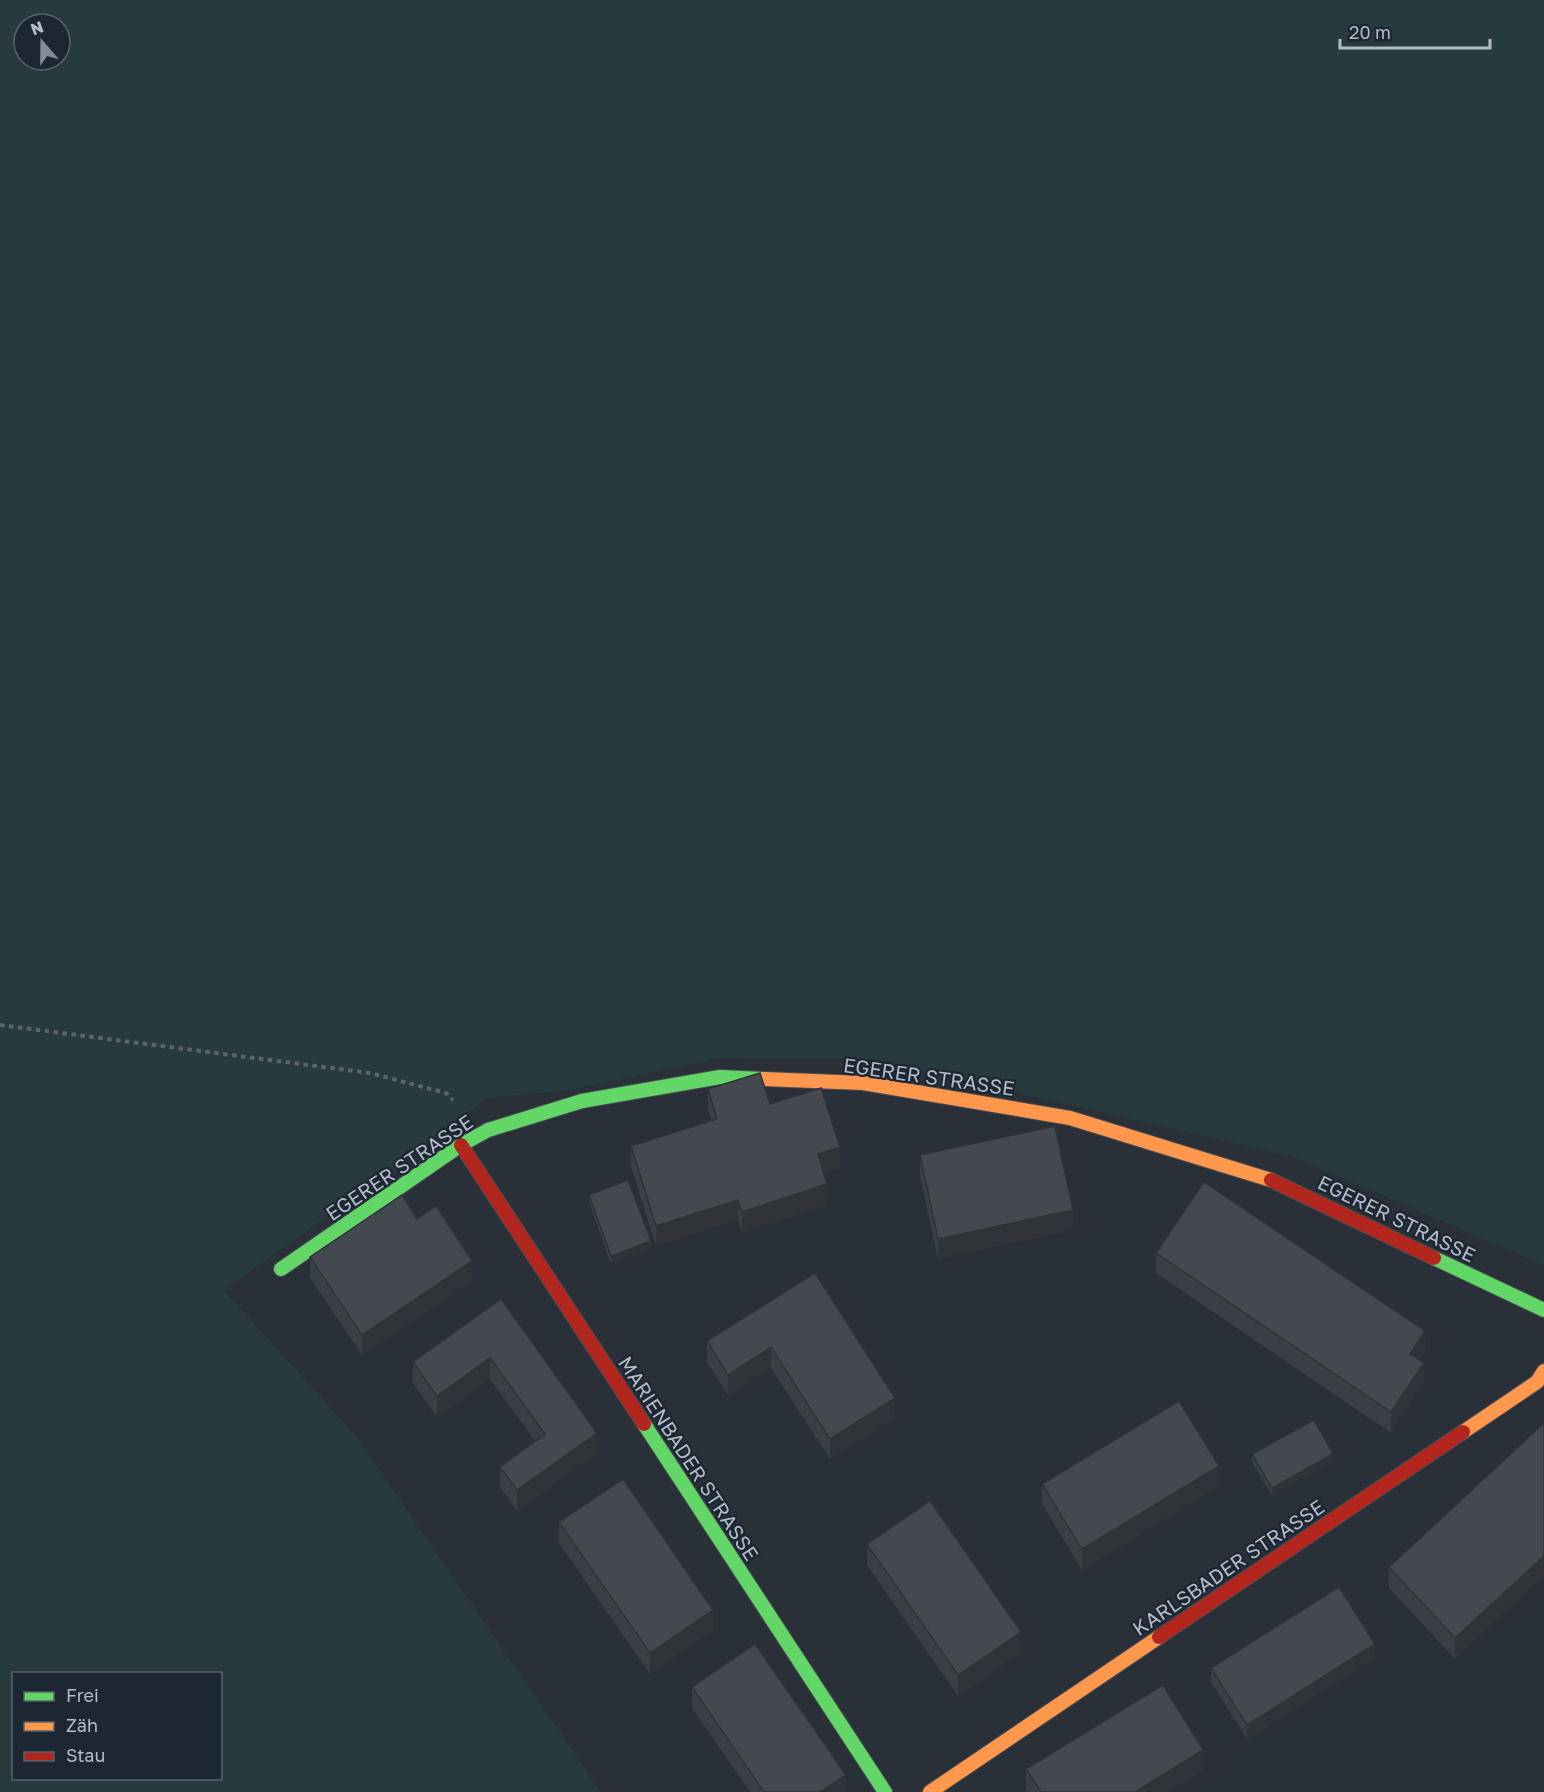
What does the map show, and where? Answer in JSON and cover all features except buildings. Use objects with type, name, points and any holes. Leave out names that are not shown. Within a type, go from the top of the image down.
[{"type":"street","name":"EGERER STRASSE","points":[[281,1269],[461,1145],[488,1130],[582,1101],[720,1077],[863,1083],[1070,1118],[1274,1180],[1544,1310]]},
{"type":"street","name":"MARIENBADER STRASSE","points":[[461,1145],[885,1792]]},
{"type":"street","name":"KARLSBADER STRASSE","points":[[930,1792],[1537,1382],[1544,1371]]},
{"type":"path","points":[[0,1025],[370,1073],[446,1093],[488,1130]]},
{"type":"green space","points":[[0,0],[1544,0],[1544,1265],[1291,1156],[871,1059],[720,1058],[570,1090],[486,1098],[432,1142],[224,1290],[356,1436],[601,1792],[0,1792]]},
{"type":"traffic: fast","points":[[281,1269],[461,1145],[488,1130],[582,1101],[720,1077],[764,1079]]},
{"type":"traffic: fast","points":[[1434,1258],[1544,1310]]},
{"type":"traffic: fast","points":[[644,1424],[885,1792]]},
{"type":"traffic: slow","points":[[764,1079],[863,1083],[1070,1118],[1271,1180]]},
{"type":"traffic: slow","points":[[1463,1432],[1537,1382],[1544,1371]]},
{"type":"traffic: slow","points":[[930,1792],[1159,1637]]},
{"type":"traffic: jam","points":[[461,1145],[644,1424]]},
{"type":"traffic: jam","points":[[1271,1180],[1434,1258]]},
{"type":"traffic: jam","points":[[1159,1637],[1463,1432]]}]
